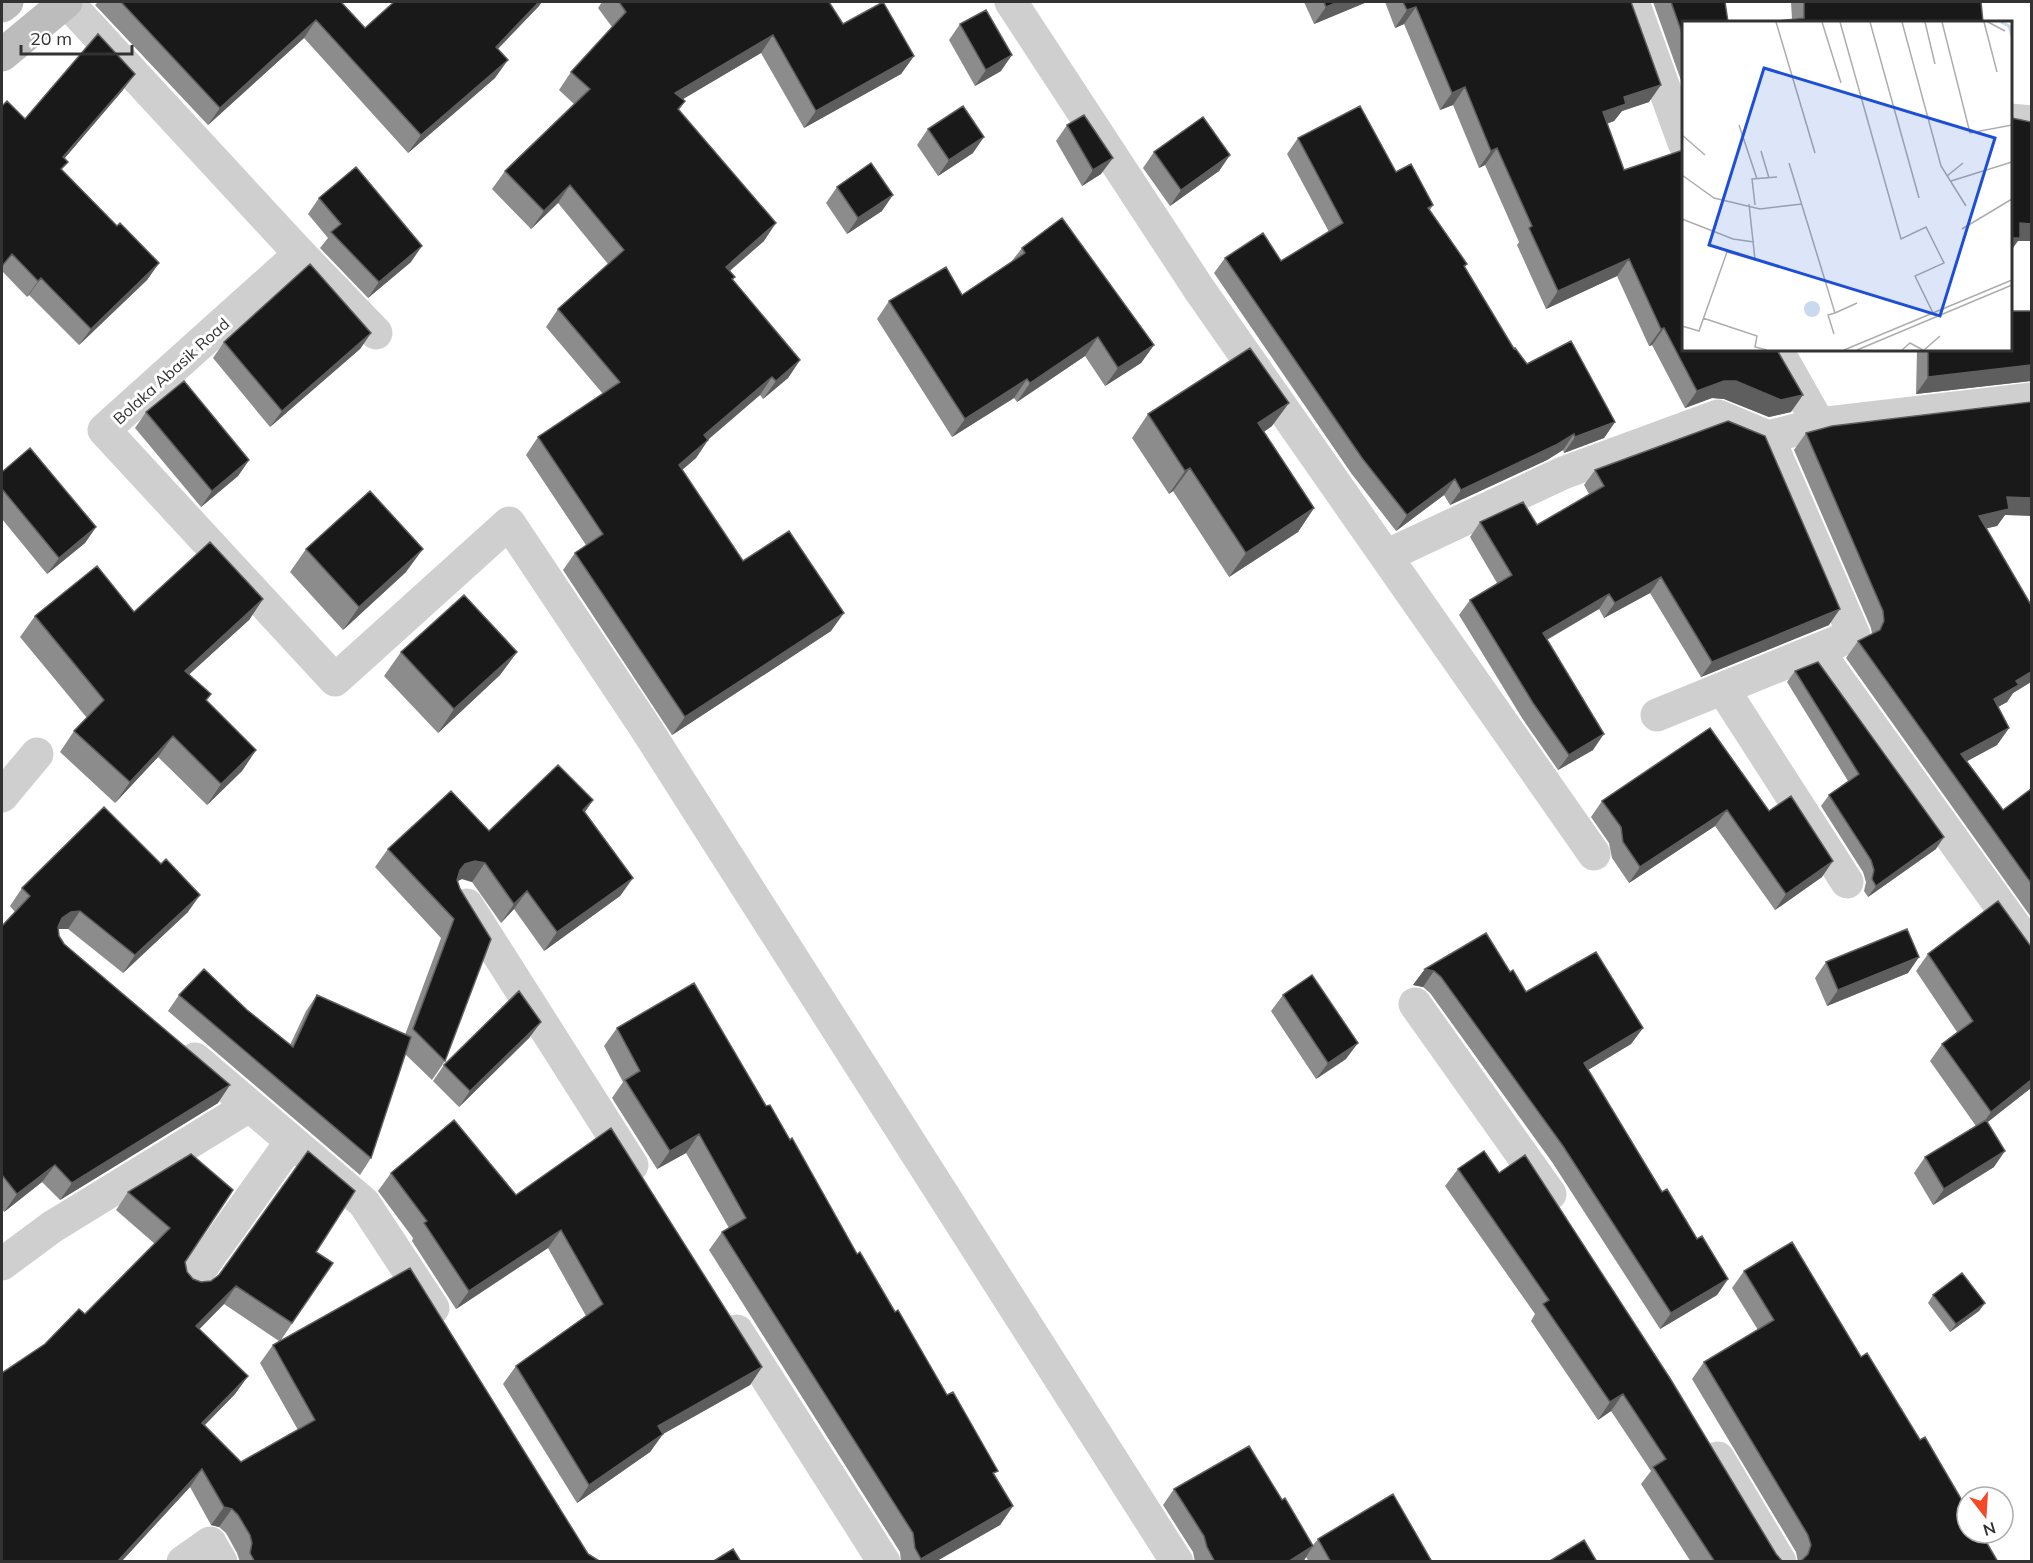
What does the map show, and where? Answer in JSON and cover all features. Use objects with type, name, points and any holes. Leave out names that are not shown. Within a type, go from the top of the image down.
[{"type":"street","points":[[2,6],[7,2]]},
{"type":"street","points":[[2,55],[67,2],[376,333]]},
{"type":"street","points":[[1011,2],[1199,289],[1594,854]]},
{"type":"street","points":[[1633,2],[1682,137]]},
{"type":"street","points":[[2012,120],[2031,122]]},
{"type":"street","name":"Bolaka Abasik Road","points":[[300,254],[104,430],[335,680],[509,524],[645,728],[1177,1562]]},
{"type":"street","points":[[1778,351],[1819,424]]},
{"type":"street","points":[[1386,556],[1563,473],[1718,416],[1768,437],[1819,424],[2031,399]]},
{"type":"street","points":[[1657,715],[1854,635],[1768,437]]},
{"type":"street","points":[[1817,650],[2031,950]]},
{"type":"street","points":[[1722,689],[1847,882]]},
{"type":"street","points":[[2,796],[37,754]]},
{"type":"street","points":[[463,898],[648,1190]]},
{"type":"street","points":[[1415,1004],[1537,1173],[1568,1221]]},
{"type":"street","points":[[170,1038],[364,1203],[448,1331]]},
{"type":"street","points":[[2,1264],[52,1227],[249,1107]]},
{"type":"street","points":[[191,1282],[291,1142]]},
{"type":"street","points":[[724,1310],[884,1562]]},
{"type":"street","points":[[1700,1428],[1780,1562]]},
{"type":"street","points":[[183,1562],[210,1543],[221,1562]]},
{"type":"building","points":[[121,2],[341,2],[365,28],[394,2],[539,2],[496,47],[508,60],[421,135],[316,20],[220,108]]},
{"type":"building","points":[[619,2],[829,2],[843,24],[883,2],[914,56],[816,111],[773,35],[675,93],[685,101],[678,109],[776,223],[726,267],[735,277],[732,279],[800,360],[776,381],[772,377],[704,435],[708,440],[679,465],[743,561],[789,531],[844,613],[685,717],[575,553],[603,534],[538,437],[620,382],[558,309],[624,250],[570,185],[544,211],[505,171],[590,89],[571,72],[626,12]]},
{"type":"building","points":[[1324,2],[1338,2],[1326,7]]},
{"type":"building","points":[[1403,2],[1631,2],[1661,85],[1624,97],[1626,104],[1603,112],[1624,170],[1682,150],[1682,351],[1778,351],[1803,395],[1781,400],[1736,381],[1724,381],[1697,391],[1664,328],[1661,329],[1629,259],[1558,291],[1529,228],[1532,226],[1497,148],[1491,151],[1465,87],[1452,93],[1416,7],[1407,10]]},
{"type":"building","points":[[1671,2],[1725,2],[1728,21],[1682,21],[1682,33]]},
{"type":"building","points":[[1804,2],[1981,2],[1983,21],[1778,21],[1804,18]]},
{"type":"building","points":[[986,10],[1012,55],[986,70],[960,24]]},
{"type":"building","points":[[98,34],[135,74],[63,157],[68,162],[61,169],[117,226],[120,223],[159,263],[91,329],[41,278],[38,281],[12,254],[2,266],[2,106],[7,101],[25,119]]},
{"type":"building","points":[[963,106],[984,137],[949,160],[928,129]]},
{"type":"building","points":[[1360,106],[1396,172],[1411,164],[1433,205],[1428,208],[1467,264],[1464,266],[1514,349],[1527,364],[1571,341],[1615,422],[1575,437],[1574,434],[1558,444],[1461,490],[1455,479],[1407,515],[1362,458],[1225,258],[1263,233],[1281,261],[1343,223],[1298,138]]},
{"type":"building","points":[[1084,115],[1113,158],[1093,170],[1067,125]]},
{"type":"building","points":[[1203,117],[1230,155],[1181,190],[1154,152]]},
{"type":"building","points":[[2012,118],[2031,122],[2031,224],[2020,223],[2020,238],[2012,238]]},
{"type":"building","points":[[871,163],[893,195],[858,218],[837,187]]},
{"type":"building","points":[[356,167],[422,246],[379,282],[331,232],[341,224],[319,198]]},
{"type":"building","points":[[1062,218],[1154,345],[1118,368],[1098,337],[1030,383],[1027,379],[965,419],[889,301],[946,267],[962,295],[1025,253],[1022,248]]},
{"type":"building","points":[[310,264],[371,333],[282,411],[224,342]]},
{"type":"building","points":[[2012,311],[2031,311],[2031,365],[1928,377],[1928,351],[2012,351]]},
{"type":"building","points":[[1250,348],[1289,403],[1258,423],[1314,508],[1246,553],[1190,468],[1185,471],[1148,414]]},
{"type":"building","points":[[184,381],[249,460],[212,491],[146,412]]},
{"type":"building","points":[[2031,402],[2031,498],[2007,497],[2009,509],[1979,516],[2031,605],[2031,672],[2016,681],[2019,685],[1994,699],[2009,728],[1961,754],[2003,810],[2031,789],[2031,883],[1858,641],[1880,630],[1884,621],[1883,611],[1806,433],[1832,426]]},
{"type":"building","points":[[1728,421],[1765,436],[1840,609],[1712,662],[1661,577],[1615,603],[1609,594],[1543,633],[1604,734],[1569,755],[1533,703],[1470,600],[1512,575],[1480,522],[1523,502],[1537,525],[1604,486],[1595,470]]},
{"type":"building","points":[[30,448],[96,527],[59,558],[2,489],[2,472]]},
{"type":"building","points":[[370,491],[423,549],[359,607],[306,549]]},
{"type":"building","points":[[210,542],[263,599],[185,671],[211,694],[206,700],[256,750],[221,784],[173,736],[130,782],[74,731],[104,700],[35,616],[97,566],[134,612]]},
{"type":"building","points":[[464,595],[517,652],[454,709],[401,652]]},
{"type":"building","points":[[1818,662],[1944,837],[1876,886],[1872,879],[1874,870],[1871,860],[1829,795],[1859,774],[1795,671]]},
{"type":"building","points":[[1710,728],[1769,811],[1791,796],[1833,861],[1786,894],[1727,810],[1640,867],[1623,842],[1621,827],[1602,801]]},
{"type":"building","points":[[558,765],[593,800],[583,810],[633,878],[557,932],[527,891],[514,904],[485,863],[475,861],[465,864],[457,880],[460,889],[491,939],[445,1061],[413,1029],[454,919],[388,849],[451,791],[489,831]]},
{"type":"building","points":[[104,807],[161,864],[166,859],[200,895],[135,955],[80,911],[71,912],[62,918],[58,927],[59,936],[64,944],[230,1085],[72,1183],[55,1165],[17,1194],[2,1175],[2,926],[30,896],[22,888]]},
{"type":"building","points":[[1998,901],[2031,946],[2031,1080],[1991,1112],[1942,1044],[1973,1021],[1928,954]]},
{"type":"building","points":[[1907,929],[1919,957],[1838,990],[1826,962]]},
{"type":"building","points":[[1486,933],[1510,972],[1513,970],[1526,992],[1596,952],[1643,1028],[1584,1063],[1662,1192],[1667,1189],[1697,1239],[1702,1236],[1728,1279],[1671,1313],[1563,1146],[1441,977],[1434,971],[1425,969]]},
{"type":"building","points":[[204,969],[247,1010],[293,1047],[317,995],[411,1037],[371,1158],[179,995]]},
{"type":"building","points":[[1312,975],[1358,1043],[1328,1063],[1283,995]]},
{"type":"building","points":[[694,983],[766,1106],[770,1105],[790,1140],[792,1138],[857,1254],[860,1252],[895,1312],[898,1310],[947,1395],[953,1392],[998,1471],[993,1473],[1013,1506],[921,1559],[915,1548],[913,1533],[722,1232],[746,1218],[699,1134],[670,1151],[625,1080],[640,1071],[617,1028]]},
{"type":"building","points":[[519,991],[541,1022],[470,1091],[444,1065]]},
{"type":"building","points":[[454,1120],[516,1195],[611,1128],[762,1367],[658,1426],[663,1434],[589,1485],[516,1366],[603,1304],[561,1230],[469,1291],[424,1223],[427,1221],[391,1173]]},
{"type":"building","points":[[1986,1120],[2005,1151],[1944,1189],[1925,1157]]},
{"type":"building","points":[[308,1151],[355,1191],[316,1252],[333,1263],[292,1323],[236,1286],[196,1326],[248,1376],[202,1423],[241,1462],[315,1420],[273,1345],[410,1268],[588,1554],[601,1562],[255,1562],[250,1553],[252,1543],[250,1535],[238,1515],[232,1509],[224,1507],[202,1469],[117,1562],[2,1562],[2,1373],[45,1344],[79,1309],[85,1314],[170,1228],[128,1192],[191,1154],[233,1190],[185,1262],[187,1272],[193,1279],[201,1282],[211,1281],[219,1275]]},
{"type":"building","points":[[1484,1151],[1499,1173],[1525,1155],[1671,1380],[1776,1554],[1785,1562],[1715,1562],[1653,1467],[1666,1459],[1623,1394],[1610,1402],[1543,1304],[1549,1300],[1458,1169]]},
{"type":"building","points":[[1792,1242],[1861,1357],[1867,1353],[1920,1440],[1925,1437],[1955,1488],[1955,1545],[1988,1545],[1998,1562],[1800,1562],[1808,1554],[1811,1545],[1808,1535],[1704,1362],[1774,1320],[1744,1271]]},
{"type":"building","points":[[1962,1273],[1985,1303],[1956,1324],[1933,1295]]},
{"type":"building","points":[[1249,1446],[1282,1500],[1285,1498],[1313,1546],[1288,1562],[1215,1562],[1204,1536],[1174,1489]]},
{"type":"building","points":[[1393,1494],[1432,1562],[1331,1562],[1318,1539]]},
{"type":"building","points":[[1584,1540],[1597,1562],[1548,1562]]},
{"type":"building","points":[[733,1549],[741,1562],[712,1562]]}]
